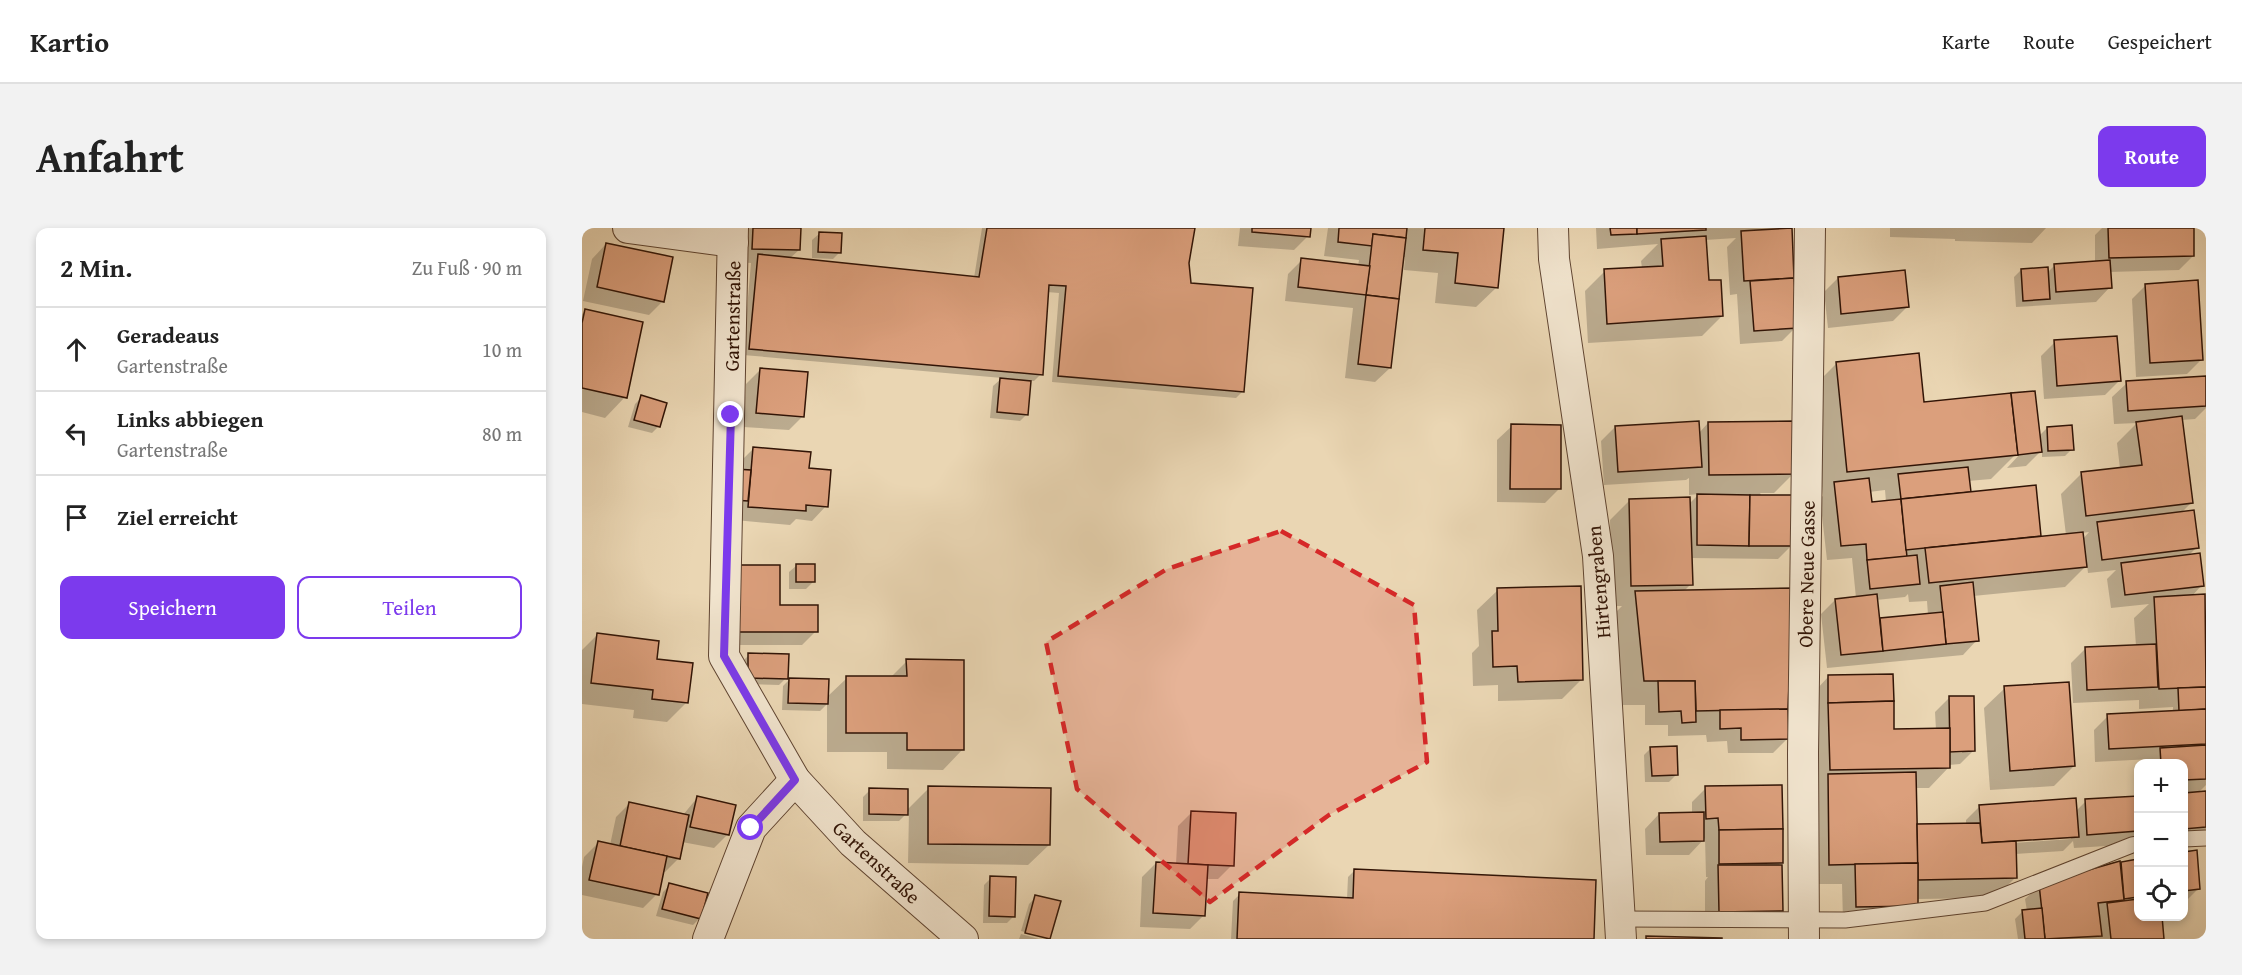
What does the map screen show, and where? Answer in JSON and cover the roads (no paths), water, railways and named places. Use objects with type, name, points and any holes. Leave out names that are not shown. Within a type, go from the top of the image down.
[{"type":"street","points":[[628,228],[733,235]]},
{"type":"street","name":"Hirtengraben","points":[[1553,228],[1554,260],[1598,556],[1621,929]]},
{"type":"street","name":"Obere Neue Gasse","points":[[1804,929],[1803,753],[1810,228]]},
{"type":"street","name":"Gartenstraße","points":[[733,235],[724,656],[795,780],[853,843],[963,939]]},
{"type":"street","points":[[708,939],[751,828],[795,780]]},
{"type":"lane","points":[[2188,839],[2206,838]]},
{"type":"lane","points":[[1621,929],[1804,929],[1845,920],[1985,903],[2134,844]]}]
